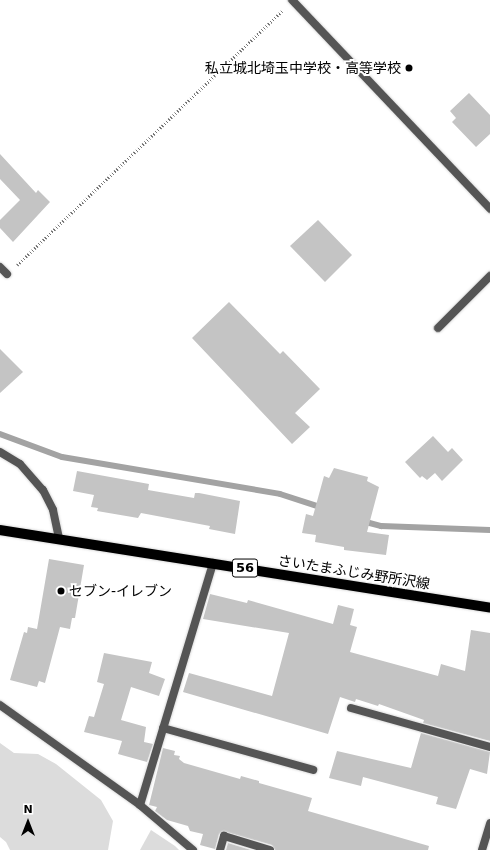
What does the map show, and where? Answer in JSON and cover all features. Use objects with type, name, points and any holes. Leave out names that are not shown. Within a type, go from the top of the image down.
[{"type":"main road","name":"さいたまふじみ野所沢線","points":[[0,530],[59,538],[490,608]]},
{"type":"street","points":[[292,0],[490,209]]},
{"type":"street","points":[[0,267],[7,274]]},
{"type":"street","points":[[438,328],[490,276]]},
{"type":"street","points":[[0,452],[20,464],[43,490],[53,510],[59,538]]},
{"type":"street","points":[[140,805],[213,563]]},
{"type":"street","points":[[0,705],[140,805],[193,850]]},
{"type":"street","points":[[351,708],[490,747]]},
{"type":"street","points":[[163,728],[313,770]]},
{"type":"street","points":[[482,850],[490,823]]},
{"type":"street","points":[[220,850],[224,836],[270,850]]},
{"type":"path","points":[[7,274],[292,0]]},
{"type":"shaded area","points":[[0,743],[14,753],[38,754],[56,764],[101,800],[113,821],[108,850],[10,850],[6,842],[0,837]]},
{"type":"shaded area","points":[[151,830],[175,846],[179,850],[140,850]]},
{"type":"building","points":[[469,93],[490,115],[490,134],[476,147],[452,122],[456,118],[450,111]]},
{"type":"building","points":[[0,154],[36,193],[38,190],[50,202],[13,242],[0,228],[0,220],[20,200],[0,179]]},
{"type":"building","points":[[318,220],[352,255],[325,282],[290,246]]},
{"type":"building","points":[[229,302],[280,354],[283,351],[320,389],[295,413],[310,427],[292,444],[192,338]]},
{"type":"building","points":[[0,349],[23,372],[0,393]]},
{"type":"building","points":[[433,436],[448,452],[452,448],[463,460],[442,481],[435,473],[427,480],[422,476],[420,478],[405,462]]},
{"type":"building","points":[[334,468],[368,477],[367,481],[379,487],[367,532],[389,535],[386,555],[344,550],[344,547],[315,542],[316,535],[302,533],[306,514],[313,516],[324,476],[329,478]]},
{"type":"building","points":[[77,471],[149,484],[148,490],[194,498],[195,493],[199,493],[240,501],[235,534],[209,529],[210,526],[141,513],[138,518],[97,511],[98,508],[91,507],[94,495],[73,491]]},
{"type":"building","points":[[49,559],[84,565],[75,618],[72,618],[70,629],[60,627],[45,683],[39,681],[37,687],[10,680],[24,632],[27,633],[28,627],[37,629]]},
{"type":"building","points":[[210,594],[247,603],[248,600],[333,624],[338,605],[354,609],[350,625],[357,627],[350,652],[438,676],[441,664],[465,671],[471,630],[490,633],[490,741],[423,723],[424,720],[379,704],[378,706],[356,699],[355,702],[340,697],[328,734],[183,692],[189,673],[272,696],[289,633],[203,619]]},
{"type":"building","points":[[104,653],[152,662],[149,673],[165,679],[159,696],[131,687],[121,720],[146,727],[144,742],[153,744],[147,762],[118,754],[122,741],[84,732],[89,716],[94,717],[104,684],[97,682]]},
{"type":"building","points":[[421,733],[490,752],[487,774],[470,769],[456,809],[436,804],[438,797],[363,777],[361,786],[329,778],[337,751],[411,768]]},
{"type":"building","points":[[163,748],[175,751],[174,755],[180,756],[179,759],[184,763],[240,779],[241,776],[259,781],[259,783],[312,798],[308,811],[429,846],[428,850],[275,850],[272,845],[223,831],[219,834],[215,849],[200,845],[203,834],[190,831],[188,826],[167,820],[155,811],[157,807],[149,805]]},
{"type":"building","points":[[228,843],[251,850],[226,850]]},
{"type":"waterway","points":[[0,434],[62,457],[280,494],[323,508]]},
{"type":"waterway","points":[[362,521],[381,526],[490,530]]},
{"type":"place","name":"私立城北埼玉中学校・高等学校","points":[[409,68]]},
{"type":"place","name":"セブン-イレブン","points":[[61,591]]}]
